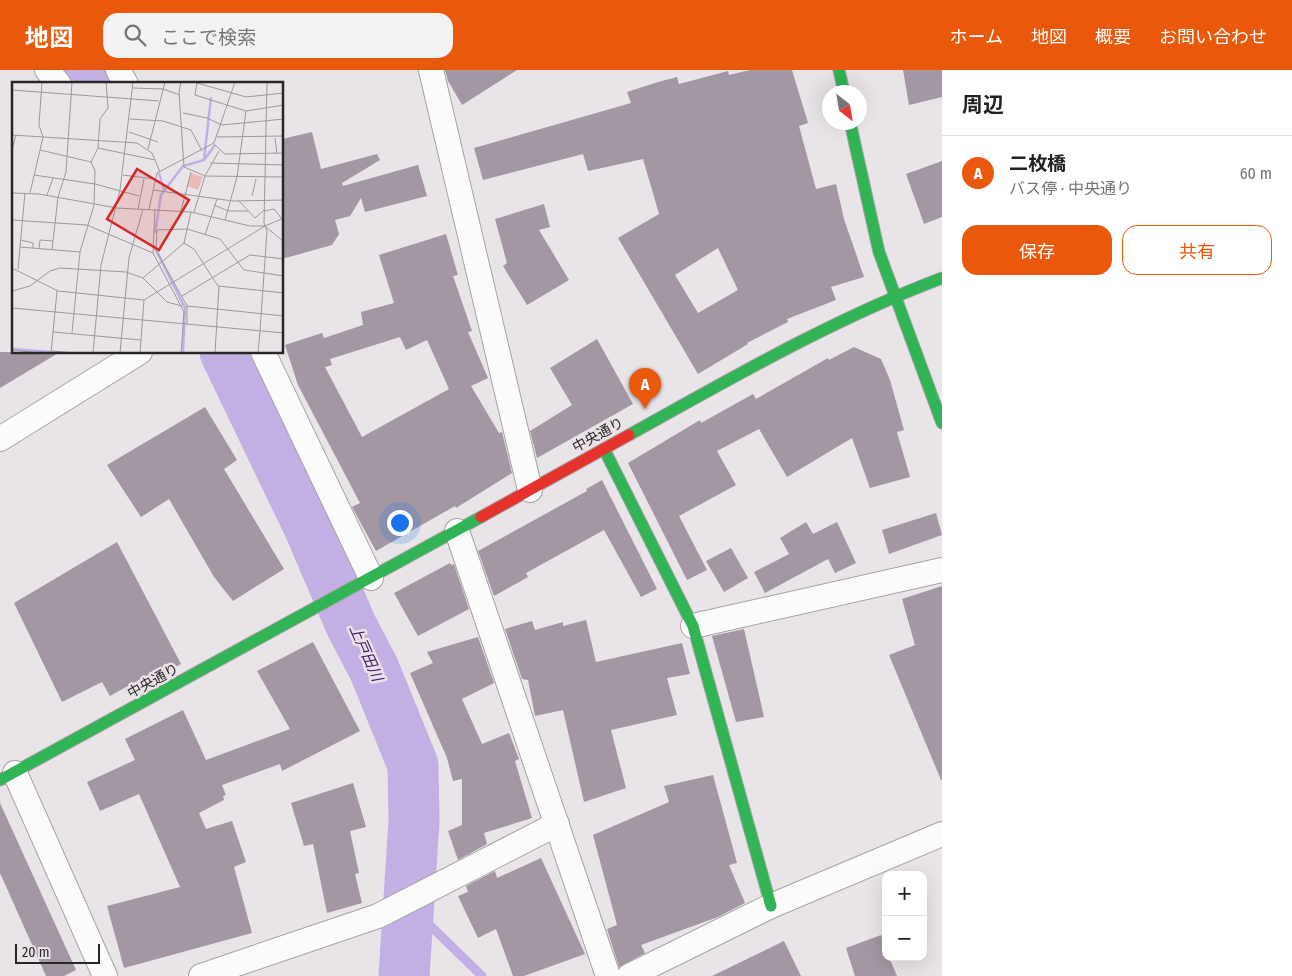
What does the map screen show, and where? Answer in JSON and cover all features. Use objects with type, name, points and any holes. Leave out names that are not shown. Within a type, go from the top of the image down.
[{"type":"street","points":[[47,70],[57,82]]},
{"type":"street","points":[[118,70],[125,82]]},
{"type":"street","points":[[431,70],[530,490]]},
{"type":"street","points":[[839,70],[842,85]]},
{"type":"street","points":[[852,130],[879,252],[942,423]]},
{"type":"street","name":"中央通り","points":[[7,776],[457,531],[740,374],[894,296],[942,278]]},
{"type":"street","points":[[0,439],[137,354]]},
{"type":"street","points":[[264,354],[362,582]]},
{"type":"street","points":[[604,449],[693,626],[771,906]]},
{"type":"street","points":[[457,531],[608,976]]},
{"type":"street","points":[[693,626],[942,570]]},
{"type":"street","points":[[7,776],[105,976]]},
{"type":"street","points":[[201,976],[389,910],[557,824]]},
{"type":"street","points":[[629,976],[771,906],[942,834]]},
{"type":"building","points":[[445,70],[517,70],[462,105],[448,81]]},
{"type":"building","points":[[750,70],[792,70],[808,123],[799,126],[816,189],[836,184],[844,219],[864,277],[831,287],[836,300],[787,319],[788,322],[747,343],[698,374],[618,238],[659,214],[643,159],[588,171],[583,154],[483,180],[474,148],[631,103],[627,92],[658,82],[677,77],[679,84],[728,71],[729,75]],"holes":[[[718,248],[738,290],[698,313],[675,275]]]},
{"type":"building","points":[[903,70],[942,70],[942,97],[909,105]]},
{"type":"building","points":[[312,132],[321,169],[377,154],[380,160],[342,183],[343,186],[418,165],[427,196],[365,212],[361,198],[350,216],[335,220],[339,234],[332,245],[284,258],[284,139]]},
{"type":"building","points":[[942,161],[942,217],[924,224],[906,174]]},
{"type":"building","points":[[544,204],[550,227],[539,230],[569,280],[527,305],[503,266],[507,263],[495,219]]},
{"type":"building","points":[[446,234],[458,275],[453,276],[472,331],[468,332],[488,378],[471,386],[499,433],[502,432],[512,473],[456,508],[455,506],[376,551],[352,507],[360,503],[298,385],[285,345],[322,333],[324,338],[363,325],[361,312],[394,303],[379,255]],"holes":[[[400,337],[406,350],[427,340],[449,389],[362,437],[325,367],[332,365],[330,359]]]},
{"type":"building","points":[[597,339],[633,404],[537,458],[530,431],[572,405],[550,368]]},
{"type":"building","points":[[854,347],[881,359],[890,380],[904,430],[897,432],[910,477],[870,488],[852,438],[787,477],[759,429],[717,451],[736,485],[679,516],[707,570],[687,580],[628,463],[700,420],[701,423],[753,394],[756,399],[828,358],[829,360]]},
{"type":"building","points":[[0,352],[12,352],[12,354],[57,354],[0,388]]},
{"type":"building","points":[[205,407],[237,460],[224,469],[284,569],[233,601],[214,577],[169,499],[141,517],[107,465]]},
{"type":"building","points":[[602,480],[657,589],[641,597],[604,530],[526,573],[528,577],[494,596],[478,551],[587,491],[586,489]]},
{"type":"building","points":[[936,513],[942,535],[889,554],[882,530]]},
{"type":"building","points":[[806,522],[813,534],[837,522],[856,563],[835,573],[828,559],[765,593],[754,572],[789,554],[780,538]]},
{"type":"building","points":[[117,542],[181,664],[148,681],[146,676],[110,696],[102,682],[62,702],[14,603]]},
{"type":"building","points":[[731,548],[748,578],[724,592],[706,561]]},
{"type":"building","points":[[450,563],[451,565],[454,564],[469,609],[418,636],[394,593]]},
{"type":"building","points":[[942,586],[941,780],[889,655],[915,645],[902,599]]},
{"type":"building","points":[[586,620],[596,662],[682,643],[690,674],[667,678],[677,715],[611,730],[626,788],[584,802],[563,710],[535,716],[528,680],[522,679],[505,629],[532,621],[535,630],[563,622],[563,626]]},
{"type":"building","points":[[744,629],[764,717],[736,722],[712,636]]},
{"type":"building","points":[[478,637],[494,683],[462,699],[482,744],[509,733],[519,759],[515,761],[532,818],[484,833],[487,844],[458,860],[448,831],[462,825],[462,779],[453,781],[447,758],[410,673],[433,663],[427,652]]},
{"type":"building","points":[[313,642],[360,731],[282,771],[280,764],[222,785],[226,795],[223,796],[224,800],[199,813],[206,829],[232,821],[246,862],[234,867],[252,933],[124,968],[107,906],[180,887],[139,794],[100,811],[87,782],[135,760],[125,739],[183,710],[206,760],[290,729],[257,671]]},
{"type":"building","points":[[713,775],[737,863],[729,865],[745,903],[718,917],[641,945],[645,953],[619,967],[607,929],[617,925],[593,835],[669,802],[664,786]]},
{"type":"building","points":[[353,783],[366,827],[350,831],[359,873],[355,874],[362,903],[327,913],[313,844],[304,846],[291,803]]},
{"type":"building","points":[[0,803],[76,970],[64,976],[46,976],[0,873]]},
{"type":"building","points":[[541,858],[585,954],[524,976],[513,976],[496,929],[478,938],[458,896],[468,892],[466,886],[495,871],[497,878]]},
{"type":"building","points":[[881,935],[882,961],[891,961],[897,976],[855,976],[846,948]]},
{"type":"building","points":[[784,941],[801,976],[712,976]]},
{"type":"waterway","name":"上戸田川","points":[[82,70],[91,82]]},
{"type":"waterway","name":"上戸田川","points":[[226,354],[310,529],[351,625],[374,669],[413,765],[414,821],[404,976]]},
{"type":"waterway","points":[[407,903],[482,976]]},
{"type":"traffic: fast","points":[[839,70],[842,85]]},
{"type":"traffic: fast","points":[[852,130],[879,252],[942,423]]},
{"type":"traffic: fast","points":[[629,435],[782,351],[861,312],[942,278]]},
{"type":"traffic: fast","points":[[604,449],[693,626],[771,906]]},
{"type":"traffic: fast","points":[[0,780],[481,517]]},
{"type":"traffic: jam","points":[[481,517],[629,435]]},
{"type":"place","name":"二枚橋","points":[[645,409]]}]
